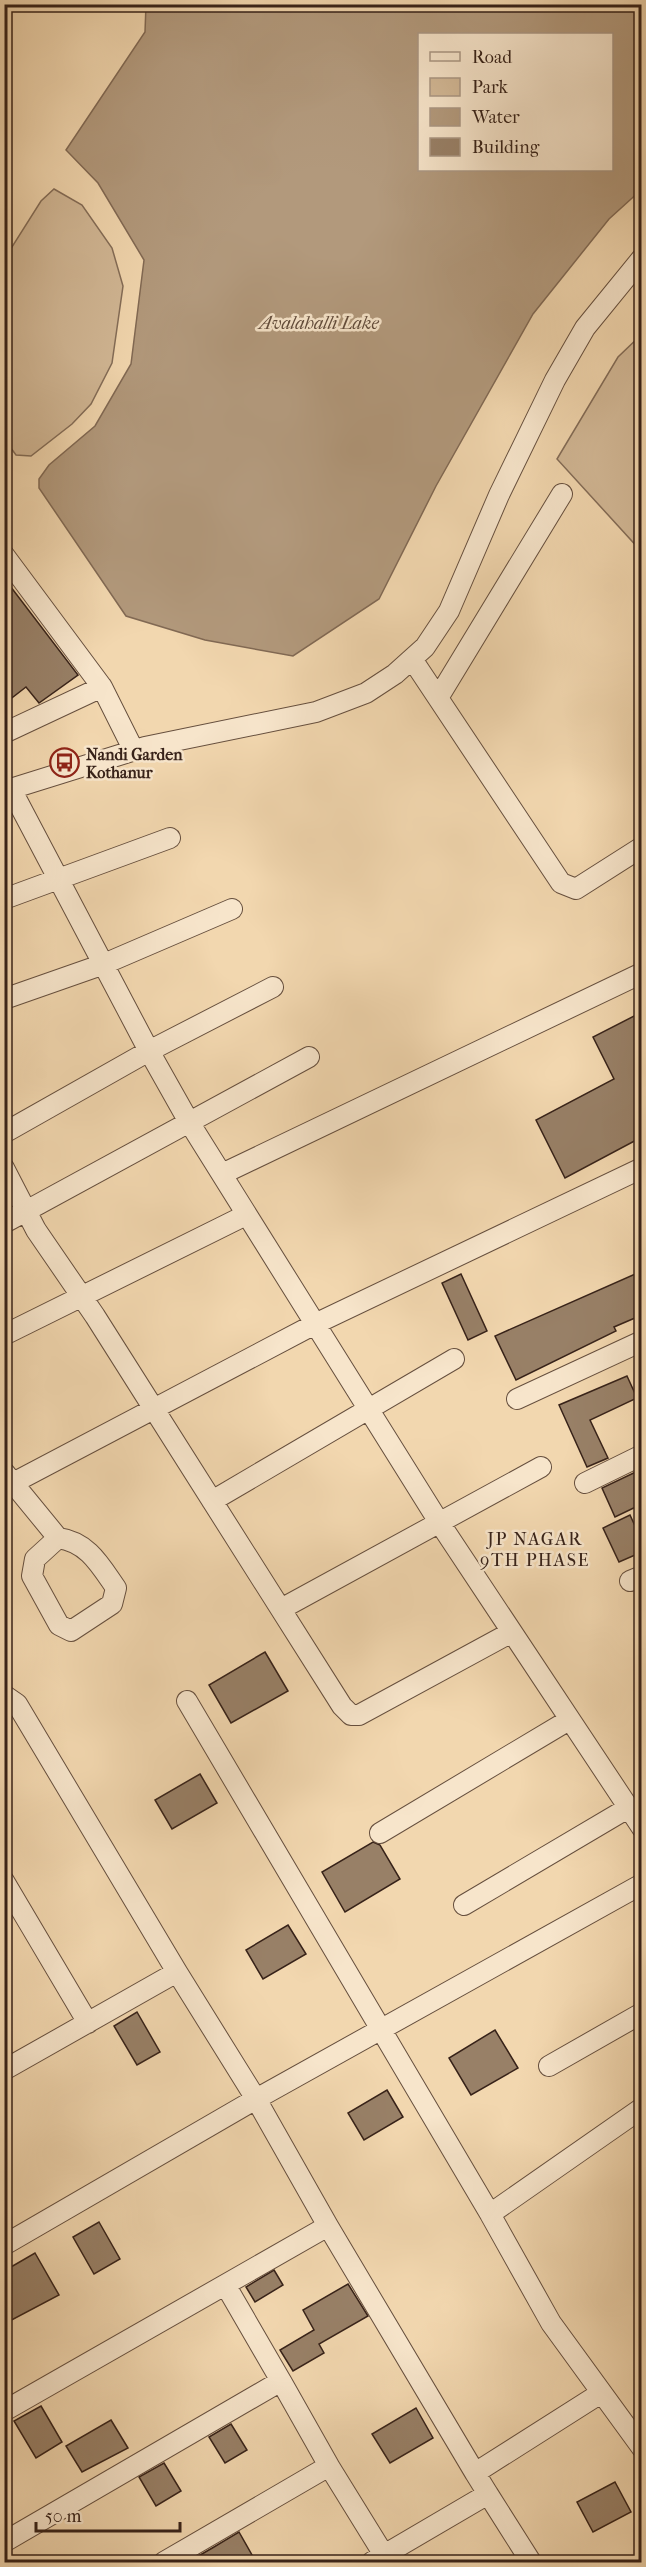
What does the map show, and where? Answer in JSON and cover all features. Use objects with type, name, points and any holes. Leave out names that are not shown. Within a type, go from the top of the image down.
[{"type":"street","points":[[642,258],[585,328],[573,349],[499,495],[449,610],[425,647],[395,674],[366,693],[316,712],[134,751],[8,790],[189,1122],[510,1633],[642,1828]]},
{"type":"street","points":[[438,698],[562,494]]},
{"type":"street","points":[[4,555],[102,687],[134,751]]},
{"type":"street","points":[[412,659],[561,883],[576,888],[642,847]]},
{"type":"street","points":[[4,733],[102,687]]},
{"type":"street","points":[[4,899],[170,838]]},
{"type":"street","points":[[4,999],[104,964],[232,909]]},
{"type":"street","points":[[222,1174],[642,974]]},
{"type":"street","points":[[4,1133],[149,1051],[273,987]]},
{"type":"street","points":[[4,1223],[309,1057]]},
{"type":"street","points":[[58,1538],[35,1559],[32,1576],[59,1625],[72,1631],[112,1604],[116,1588],[90,1552],[70,1540],[58,1538],[9,1477],[153,1407],[315,1323],[642,1167]]},
{"type":"street","points":[[4,1168],[36,1230],[95,1316],[342,1706],[351,1715],[359,1715],[510,1633]]},
{"type":"street","points":[[4,1335],[246,1215]]},
{"type":"street","points":[[517,1399],[642,1341]]},
{"type":"street","points":[[212,1501],[454,1359]]},
{"type":"street","points":[[585,1483],[642,1455]]},
{"type":"street","points":[[281,1609],[541,1467]]},
{"type":"street","points":[[4,1695],[17,1704],[177,1972],[256,2099],[328,2226],[475,2473],[531,2562]]},
{"type":"street","points":[[187,1701],[490,2214],[551,2323],[642,2448]]},
{"type":"street","points":[[380,1833],[569,1720]]},
{"type":"street","points":[[464,1905],[628,1808]]},
{"type":"street","points":[[4,1881],[88,2023]]},
{"type":"street","points":[[4,2245],[256,2099],[642,1884]]},
{"type":"street","points":[[4,2070],[177,1972]]},
{"type":"street","points":[[549,2066],[642,2013]]},
{"type":"street","points":[[490,2214],[642,2108]]},
{"type":"street","points":[[4,2411],[328,2226]]},
{"type":"street","points":[[226,2286],[329,2466],[378,2559],[488,2494]]},
{"type":"street","points":[[4,2542],[281,2381]]},
{"type":"street","points":[[475,2473],[601,2393]]},
{"type":"street","points":[[164,2562],[329,2466]]},
{"type":"green space","points":[[54,189],[82,205],[112,248],[123,286],[112,363],[91,404],[72,424],[31,456],[16,455],[5,440],[5,258],[41,201]]},
{"type":"green space","points":[[641,335],[641,551],[557,459],[618,357]]},
{"type":"water","name":"Avalahalli Lake","points":[[146,5],[641,5],[641,190],[609,219],[533,314],[436,486],[379,599],[293,656],[205,640],[126,616],[39,488],[39,479],[49,465],[95,426],[131,364],[144,260],[98,183],[66,150],[145,32]]},
{"type":"building","points":[[4,578],[78,675],[39,703],[26,687],[4,704]]},
{"type":"building","points":[[642,1012],[642,1137],[565,1178],[536,1120],[614,1079],[593,1037]]},
{"type":"building","points":[[642,1271],[642,1315],[614,1327],[616,1331],[516,1380],[495,1336]]},
{"type":"building","points":[[461,1274],[487,1331],[468,1340],[442,1283]]},
{"type":"building","points":[[627,1376],[637,1398],[590,1420],[608,1458],[587,1467],[559,1405]]},
{"type":"building","points":[[642,1469],[642,1504],[615,1517],[602,1488]]},
{"type":"building","points":[[630,1515],[642,1541],[642,1552],[619,1562],[603,1528]]},
{"type":"building","points":[[265,1652],[288,1691],[231,1723],[209,1685]]},
{"type":"building","points":[[200,1774],[217,1803],[172,1829],[155,1800]]},
{"type":"building","points":[[373,1842],[380,1845],[400,1879],[345,1912],[322,1872]]},
{"type":"building","points":[[288,1925],[306,1954],[263,1979],[246,1950]]},
{"type":"building","points":[[137,2012],[160,2052],[137,2065],[114,2026]]},
{"type":"building","points":[[495,2030],[518,2068],[471,2095],[449,2058]]},
{"type":"building","points":[[387,2090],[403,2117],[364,2140],[348,2113]]},
{"type":"building","points":[[99,2222],[120,2259],[94,2274],[73,2237]]},
{"type":"building","points":[[35,2253],[59,2295],[4,2324],[4,2271]]},
{"type":"building","points":[[274,2270],[283,2285],[255,2302],[246,2287]]},
{"type":"building","points":[[348,2284],[368,2316],[319,2344],[324,2353],[293,2371],[280,2350],[314,2330],[303,2310]]},
{"type":"building","points":[[41,2406],[62,2442],[36,2458],[14,2421]]},
{"type":"building","points":[[416,2408],[433,2438],[390,2463],[372,2434]]},
{"type":"building","points":[[111,2420],[128,2448],[82,2472],[66,2446]]},
{"type":"building","points":[[231,2424],[247,2450],[225,2463],[209,2437]]},
{"type":"building","points":[[164,2463],[181,2491],[156,2506],[139,2477]]},
{"type":"building","points":[[615,2482],[631,2512],[593,2532],[577,2502]]},
{"type":"building","points":[[239,2532],[256,2562],[188,2562],[214,2547]]},
{"type":"place","name":"Nandi Garden Kothanur","points":[[65,763]]},
{"type":"district","name":"JP NAGAR 9TH PHASE","points":[[535,1549]]}]
